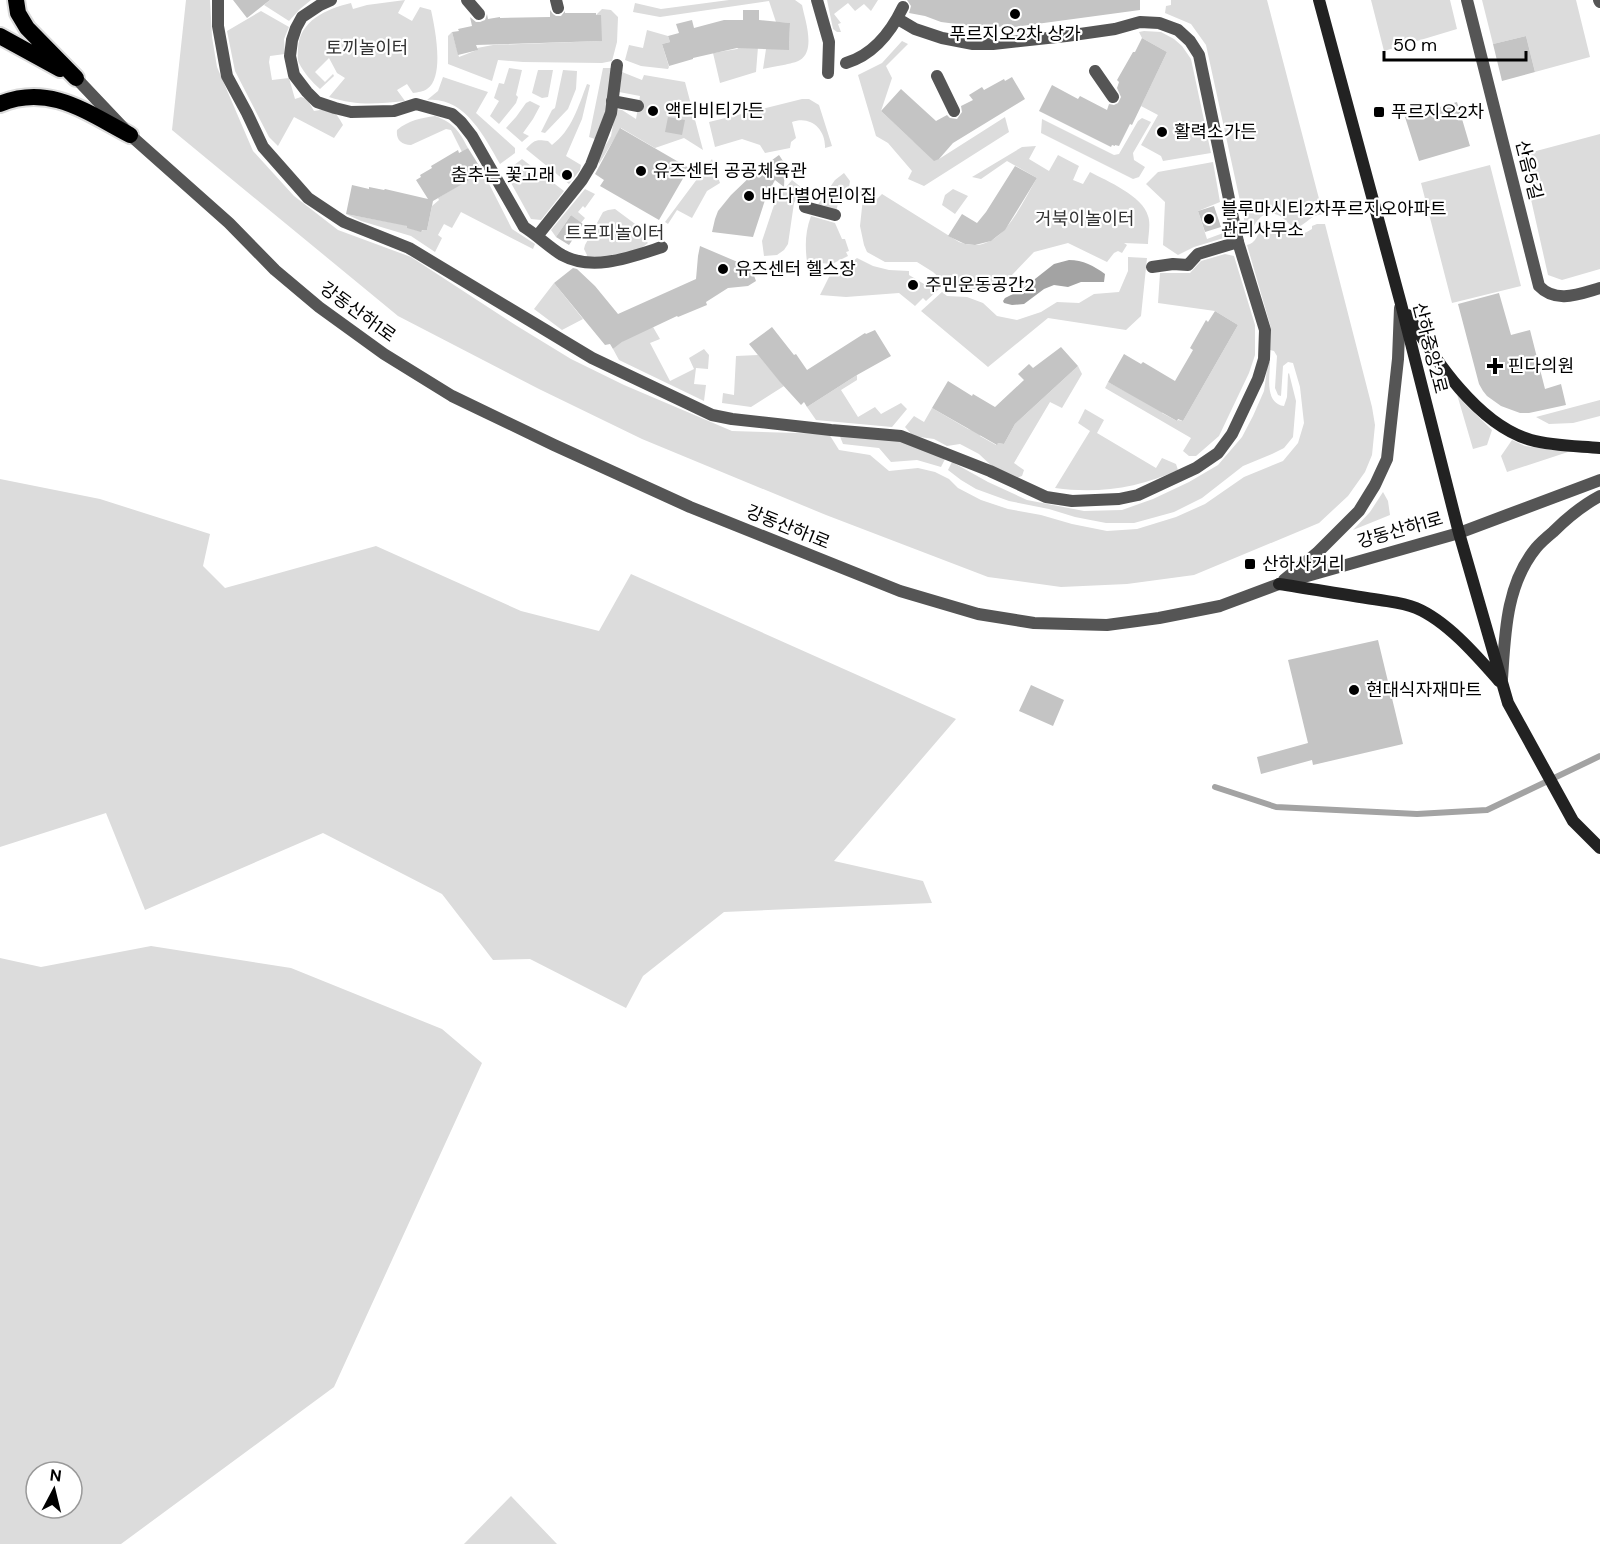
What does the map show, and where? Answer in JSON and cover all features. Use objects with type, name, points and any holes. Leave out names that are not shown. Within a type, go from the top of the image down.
[{"type":"highway","points":[[16,0],[18,13],[27,28],[76,78]]},
{"type":"highway","points":[[0,36],[76,78]]},
{"type":"highway","points":[[0,104],[27,96],[47,97],[72,104],[130,135]]},
{"type":"main road","name":"산하중앙2로","points":[[1319,0],[1401,304],[1459,533],[1508,704],[1573,821],[1600,848]]},
{"type":"main road","points":[[1401,304],[1444,369],[1478,409],[1502,427],[1530,440],[1600,447]]},
{"type":"main road","points":[[1279,584],[1396,602],[1416,608],[1451,631],[1502,684]]},
{"type":"street","points":[[218,0],[219,35],[227,76],[262,147],[308,198],[344,222],[409,248],[592,358],[712,415],[901,436],[990,471],[1046,497],[1072,501],[1119,499],[1138,495],[1196,468],[1218,453],[1232,434],[1258,379],[1264,359],[1264,330],[1238,242],[1199,55],[1190,41],[1175,28],[1159,23],[1140,22],[1115,29],[1076,35],[973,44],[942,39],[915,29],[900,16],[877,46],[858,59],[846,63]]},
{"type":"street","points":[[331,0],[302,17],[292,40],[290,57],[294,75],[317,102],[351,111],[394,111],[416,104],[452,114],[472,136],[524,227],[538,235],[562,255],[586,263],[597,263],[631,257],[662,247]]},
{"type":"street","points":[[467,0],[479,15]]},
{"type":"street","points":[[817,0],[829,42],[828,73]]},
{"type":"street","name":"산음5길","points":[[1467,0],[1539,286],[1558,297],[1600,288]]},
{"type":"street","points":[[538,235],[582,180],[590,166],[611,112],[617,65]]},
{"type":"street","points":[[1095,71],[1113,97]]},
{"type":"street","points":[[937,76],[954,111]]},
{"type":"street","name":"강동산하1로","points":[[76,78],[130,135],[229,223],[275,270],[319,307],[384,354],[452,396],[690,507],[900,591],[978,614],[1034,623],[1107,625],[1220,606],[1279,584],[1459,533],[1600,480]]},
{"type":"street","points":[[612,100],[638,106]]},
{"type":"street","points":[[805,207],[835,215]]},
{"type":"street","points":[[1152,267],[1173,264],[1188,265],[1198,254],[1238,242]]},
{"type":"street","points":[[1279,584],[1317,553],[1359,511],[1387,459],[1398,359],[1401,304]]},
{"type":"street","points":[[1502,684],[1506,626],[1513,593],[1522,569],[1537,548],[1565,520],[1600,495]]},
{"type":"green space","points":[[186,0],[210,0],[212,37],[217,67],[253,151],[294,196],[338,230],[411,257],[571,359],[624,385],[732,431],[829,434],[839,450],[870,455],[889,471],[918,468],[935,472],[981,500],[1008,509],[1107,531],[1137,529],[1176,517],[1205,504],[1244,477],[1283,461],[1298,443],[1304,423],[1300,387],[1293,363],[1288,362],[1283,366],[1281,396],[1275,388],[1277,356],[1274,351],[1270,350],[1271,328],[1247,245],[1255,241],[1260,227],[1269,223],[1278,224],[1279,230],[1296,236],[1312,229],[1312,226],[1325,224],[1372,407],[1375,425],[1372,455],[1365,472],[1348,496],[1319,523],[1194,575],[1127,584],[1061,587],[988,577],[826,515],[642,439],[398,316],[172,130]]},
{"type":"green space","points":[[270,0],[311,0],[289,21],[264,5]]},
{"type":"green space","name":"토끼놀이터","points":[[405,0],[398,13],[412,21],[420,7],[431,10],[437,63],[433,83],[427,89],[413,93],[407,84],[397,90],[405,101],[358,103],[339,100],[329,97],[345,78],[337,73],[329,58],[315,72],[325,82],[333,74],[334,76],[320,89],[301,67],[298,60],[300,39],[303,31],[316,18],[332,9],[351,3],[353,9]]},
{"type":"green space","points":[[729,0],[795,0],[802,5],[808,34],[805,55],[800,60],[788,64],[763,69],[766,49],[789,49],[790,23],[776,22],[769,1],[660,17],[633,12],[635,3],[661,9]]},
{"type":"green space","points":[[827,0],[878,0],[871,11],[864,4],[855,11],[848,3],[834,14],[841,23],[838,24],[841,32],[837,32],[833,29]]},
{"type":"green space","points":[[1171,0],[1267,0],[1323,214],[1295,228],[1280,216],[1265,214],[1250,233],[1247,233],[1206,45],[1191,24],[1165,13],[1166,6],[1171,5]]},
{"type":"green space","points":[[1371,0],[1450,0],[1457,29],[1384,51]]},
{"type":"green space","points":[[1482,0],[1576,0],[1590,57],[1535,72],[1526,36],[1493,44]]},
{"type":"green space","points":[[602,9],[611,10],[618,17],[617,42],[612,61],[602,63],[498,60],[492,81],[448,64],[448,36],[452,32],[459,57],[477,48],[493,45],[601,41],[601,16],[596,15]]},
{"type":"green space","points":[[261,11],[289,27],[284,39],[285,54],[270,56],[272,80],[289,78],[295,99],[301,97],[307,99],[314,111],[325,109],[335,113],[343,125],[334,138],[294,117],[278,146],[269,137],[235,71],[227,31]]},
{"type":"green space","points":[[647,30],[668,36],[670,42],[662,44],[668,69],[641,66],[625,60],[629,45],[643,48]]},
{"type":"green space","points":[[1139,32],[1161,32],[1174,39],[1191,59],[1211,153],[1163,161],[1161,156],[1141,145],[1158,115],[1141,106],[1167,52],[1142,38]]},
{"type":"green space","points":[[902,41],[908,44],[886,66],[892,78],[881,111],[913,141],[939,159],[1005,117],[1009,132],[924,186],[908,179],[912,171],[888,143],[876,136],[858,75],[882,63]]},
{"type":"green space","points":[[740,47],[758,47],[756,72],[720,83],[713,53]]},
{"type":"green space","points":[[509,68],[522,70],[516,95],[518,97],[516,103],[499,124],[490,116],[499,101],[494,98],[499,83],[504,84]]},
{"type":"green space","points":[[603,68],[611,68],[609,103],[595,139],[589,137]]},
{"type":"green space","points":[[538,70],[553,70],[548,97],[542,98],[532,93]]},
{"type":"green space","points":[[563,70],[577,71],[576,89],[568,109],[545,133],[541,132],[555,108]]},
{"type":"green space","points":[[622,72],[642,80],[644,75],[685,82],[703,150],[684,138],[655,148],[621,128],[599,164],[598,158],[611,136],[616,109],[636,119],[640,96],[619,92]]},
{"type":"green space","points":[[443,77],[488,92],[476,113],[515,148],[515,153],[500,164],[480,130],[462,111],[440,100],[427,100],[438,91]]},
{"type":"green space","points":[[587,84],[590,85],[582,119],[566,156],[581,165],[580,170],[569,184],[526,149],[536,141],[548,141],[552,145],[559,139],[574,118]]},
{"type":"green space","points":[[809,99],[819,105],[832,146],[825,148],[823,135],[816,125],[799,120],[792,122],[796,138],[791,142],[790,148],[765,153],[760,145],[742,139],[715,147],[709,122]]},
{"type":"green space","points":[[530,101],[540,106],[523,133],[529,136],[522,142],[506,128]]},
{"type":"green space","points":[[435,116],[455,128],[468,148],[462,152],[451,130],[446,129],[411,145],[404,144],[398,139],[397,130],[406,124]]},
{"type":"green space","points":[[1142,118],[1151,122],[1133,153],[1134,160],[1145,167],[1139,177],[1133,179],[1041,133],[1042,119],[1114,155],[1119,154]]},
{"type":"green space","points":[[1600,134],[1600,269],[1562,280],[1548,275],[1521,155]]},
{"type":"green space","name":"거북이놀이터","points":[[1036,146],[1029,159],[1049,171],[1058,155],[1079,166],[1073,180],[1083,184],[1090,172],[1123,190],[1139,202],[1149,219],[1148,244],[1124,243],[1127,245],[1122,253],[1118,251],[1114,253],[1107,262],[1068,243],[1034,252],[1010,277],[983,289],[964,289],[945,283],[917,262],[885,262],[867,252],[860,226],[863,198],[854,194],[855,187],[877,199],[882,194],[959,242],[973,245],[986,243],[1007,227],[1037,178],[1007,161],[981,179],[972,177],[1022,147]]},
{"type":"green space","points":[[522,159],[564,191],[541,220],[531,219],[505,172]]},
{"type":"green space","points":[[712,159],[720,183],[707,191],[692,218],[677,210],[668,224],[665,222]]},
{"type":"green space","points":[[1213,162],[1220,202],[1198,211],[1207,239],[1226,232],[1227,237],[1194,247],[1178,255],[1163,245],[1165,202],[1146,184],[1158,172]]},
{"type":"green space","points":[[1490,165],[1521,286],[1452,303],[1421,183]]},
{"type":"green space","points":[[844,173],[850,181],[848,193],[842,191],[836,211],[817,206],[835,180]]},
{"type":"green space","points":[[484,174],[512,229],[535,244],[533,249],[461,212],[452,228],[444,224],[438,235],[442,238],[435,252],[411,236],[361,221],[346,214],[405,225],[416,230],[427,230],[432,206],[439,200],[438,198],[471,178]]},
{"type":"green space","points":[[792,180],[802,188],[794,203],[788,244],[777,255],[764,256],[762,241],[776,199]]},
{"type":"green space","points":[[585,189],[595,194],[585,208],[583,206],[578,212],[585,218],[581,223],[571,215],[556,237],[551,230]]},
{"type":"green space","points":[[953,189],[968,196],[955,214],[942,205],[945,195]]},
{"type":"green space","name":"트로피놀이터","points":[[615,209],[646,232],[648,243],[627,254],[586,258],[585,245],[603,212]]},
{"type":"green space","points":[[811,216],[835,223],[842,239],[845,239],[849,251],[846,252],[848,256],[832,264],[807,262],[806,239]]},
{"type":"green space","points":[[1225,254],[1234,256],[1255,325],[1255,355],[1249,373],[1219,436],[1196,456],[1189,456],[1183,451],[1191,438],[1105,388],[1108,382],[1177,421],[1183,421],[1238,325],[1215,311],[1158,303],[1160,273],[1190,273],[1201,261]]},
{"type":"green space","points":[[1128,257],[1147,258],[1141,316],[1126,330],[1048,318],[988,367],[921,311],[942,292],[947,296],[967,297],[983,303],[997,316],[1017,320],[1041,312],[1057,302],[1079,303],[1094,294],[1119,292],[1128,271]]},
{"type":"green space","points":[[857,258],[873,266],[889,270],[909,271],[909,275],[929,287],[934,283],[939,289],[926,301],[923,298],[915,306],[899,293],[846,297],[820,295],[831,273],[839,272]]},
{"type":"green space","points":[[554,283],[583,319],[562,330],[534,309]]},
{"type":"green space","points":[[653,327],[660,339],[650,343],[670,381],[694,369],[689,358],[704,349],[709,355],[708,369],[696,368],[694,384],[706,385],[704,401],[619,360],[613,349],[629,336]]},
{"type":"green space","points":[[758,355],[784,386],[751,407],[722,403],[723,393],[734,395],[736,356]]},
{"type":"green space","points":[[1268,362],[1270,362],[1269,381],[1273,400],[1284,406],[1289,373],[1296,401],[1293,437],[1284,448],[1243,466],[1202,498],[1174,512],[1134,523],[1106,523],[1009,501],[976,489],[948,470],[952,462],[1027,500],[1084,511],[1122,510],[1153,499],[1218,465],[1242,437],[1253,416],[1264,391]]},
{"type":"green space","points":[[1078,366],[1082,374],[1062,408],[1050,402],[1014,463],[1024,470],[1022,476],[1013,479],[996,470],[979,454],[960,444],[947,446],[934,439],[913,436],[905,427],[914,416],[924,422],[932,408],[968,429],[981,433],[980,436],[996,445],[1004,444],[1015,424]]},
{"type":"green space","points":[[857,375],[857,380],[841,390],[858,417],[875,407],[881,414],[901,403],[907,409],[892,427],[816,420],[807,407]]},
{"type":"green space","points":[[1456,391],[1464,403],[1492,430],[1487,445],[1473,449]]},
{"type":"green space","points":[[1600,400],[1600,416],[1573,423],[1549,424],[1536,417]]},
{"type":"green space","points":[[1085,409],[1104,420],[1097,433],[1156,468],[1162,458],[1176,464],[1178,470],[1148,481],[1118,488],[1071,490],[1055,488],[1090,431],[1078,423]]},
{"type":"green space","points":[[839,434],[901,439],[946,457],[941,467],[917,460],[891,462],[879,448],[843,444]]},
{"type":"green space","points":[[1512,440],[1525,446],[1568,452],[1507,472],[1501,456]]},
{"type":"green space","points":[[0,479],[100,499],[210,534],[203,566],[225,588],[376,546],[521,611],[599,631],[631,574],[956,719],[834,861],[923,881],[932,903],[724,912],[643,976],[626,1008],[530,959],[493,960],[442,894],[323,833],[145,910],[106,813],[0,847]]},
{"type":"green space","points":[[1383,492],[1388,501],[1390,515],[1353,530],[1370,512]]},
{"type":"green space","points":[[151,946],[291,968],[442,1029],[482,1063],[334,1387],[121,1544],[0,1544],[0,958],[41,967]]},
{"type":"green space","points":[[511,1496],[557,1544],[464,1544]]},
{"type":"shaded area","points":[[1069,260],[1084,262],[1097,268],[1105,274],[1104,282],[1081,282],[1068,287],[1054,285],[1044,289],[1024,304],[1004,303],[1005,298],[1021,290],[1054,264]]},
{"type":"building","points":[[233,0],[270,0],[247,18]]},
{"type":"building","name":"푸르지오2차 상가","points":[[907,0],[1140,0],[1140,10],[1014,27],[972,26],[941,22],[909,13],[911,6]]},
{"type":"building","points":[[550,10],[556,16],[561,16],[565,11],[565,13],[601,15],[602,41],[476,45],[478,50],[458,55],[452,32],[472,26],[470,17],[480,22],[485,20],[487,14],[488,19],[550,17]]},
{"type":"building","points":[[743,10],[759,10],[759,20],[790,23],[789,50],[737,48],[669,66],[662,44],[670,42],[668,36],[679,33],[676,24],[692,20],[694,28],[724,20],[743,20]]},
{"type":"building","points":[[1526,36],[1535,72],[1502,81],[1493,44]]},
{"type":"building","points":[[1142,38],[1167,52],[1132,125],[1130,124],[1119,146],[1112,145],[1111,147],[1039,111],[1052,85],[1078,99],[1080,96],[1107,110],[1109,104],[1118,103],[1121,97],[1117,88],[1119,82],[1117,80]]},
{"type":"building","points":[[1012,77],[1025,99],[953,143],[939,159],[934,161],[881,111],[901,89],[936,121],[947,115],[957,119],[962,112],[961,106],[973,100],[969,95],[982,87],[984,90]]},
{"type":"building","points":[[1457,102],[1470,146],[1419,161],[1405,117]]},
{"type":"building","points":[[668,117],[685,120],[682,135],[665,132]]},
{"type":"building","name":"유즈센터 공공체육관","points":[[620,128],[689,168],[659,220],[600,186],[604,180],[595,174]]},
{"type":"building","points":[[468,148],[483,172],[433,201],[427,230],[421,232],[407,228],[407,226],[346,214],[352,185],[369,189],[369,187],[385,189],[428,199],[416,180],[432,168],[431,166],[458,150],[459,153]]},
{"type":"building","name":"바다별어린이집","points":[[779,155],[785,164],[784,187],[775,180],[766,197],[753,237],[712,232],[718,211],[731,195],[754,173]]},
{"type":"building","points":[[1015,166],[1037,178],[1005,230],[991,241],[975,245],[965,244],[948,236],[962,214],[977,223]]},
{"type":"building","name":"블루마시티2차푸르지오아파트 관리사무소","points":[[1214,206],[1221,227],[1205,232],[1198,211]]},
{"type":"building","points":[[571,215],[583,224],[569,245],[556,237]]},
{"type":"building","points":[[700,246],[747,266],[756,281],[748,286],[728,288],[706,302],[707,305],[677,316],[622,342],[613,349],[610,344],[605,345],[554,283],[573,268],[577,269],[595,286],[618,314],[696,279]]},
{"type":"building","points":[[1499,293],[1511,335],[1530,330],[1545,389],[1561,384],[1566,405],[1520,413],[1501,406],[1483,391],[1479,384],[1458,304]]},
{"type":"building","points":[[1215,311],[1238,325],[1183,421],[1178,419],[1177,421],[1108,382],[1124,354],[1141,364],[1143,362],[1175,381],[1193,350],[1190,348],[1206,320],[1208,322]]},
{"type":"building","points":[[772,327],[807,370],[865,333],[875,330],[891,356],[807,407],[804,402],[801,405],[749,344]]},
{"type":"building","points":[[1061,347],[1078,366],[1015,424],[1004,444],[998,443],[997,445],[932,408],[948,381],[995,407],[1024,380],[1018,374],[1029,364],[1033,368]]},
{"type":"building","points":[[1378,640],[1403,744],[1313,765],[1312,760],[1261,774],[1257,757],[1308,743],[1288,660]]},
{"type":"building","points":[[1031,685],[1064,700],[1053,726],[1019,711]]},
{"type":"waterway","points":[[1215,787],[1276,807],[1417,814],[1487,810],[1600,756]]},
{"type":"place","name":"푸르지오2차 상가","points":[[1015,14]]},
{"type":"place","name":"액티비티가든","points":[[653,111]]},
{"type":"place","name":"푸르지오2차","points":[[1379,112]]},
{"type":"place","name":"활력소가든","points":[[1162,132]]},
{"type":"place","name":"유즈센터 공공체육관","points":[[641,171]]},
{"type":"place","name":"춤추는 꽃고래","points":[[567,175]]},
{"type":"place","name":"바다별어린이집","points":[[749,196]]},
{"type":"place","name":"블루마시티2차푸르지오아파트 관리사무소","points":[[1209,219]]},
{"type":"place","name":"유즈센터 헬스장","points":[[723,269]]},
{"type":"place","name":"주민운동공간2","points":[[913,285]]},
{"type":"place","name":"핀다의원","points":[[1495,366]]},
{"type":"place","name":"산하사거리","points":[[1250,564]]},
{"type":"place","name":"현대식자재마트","points":[[1354,690]]}]
